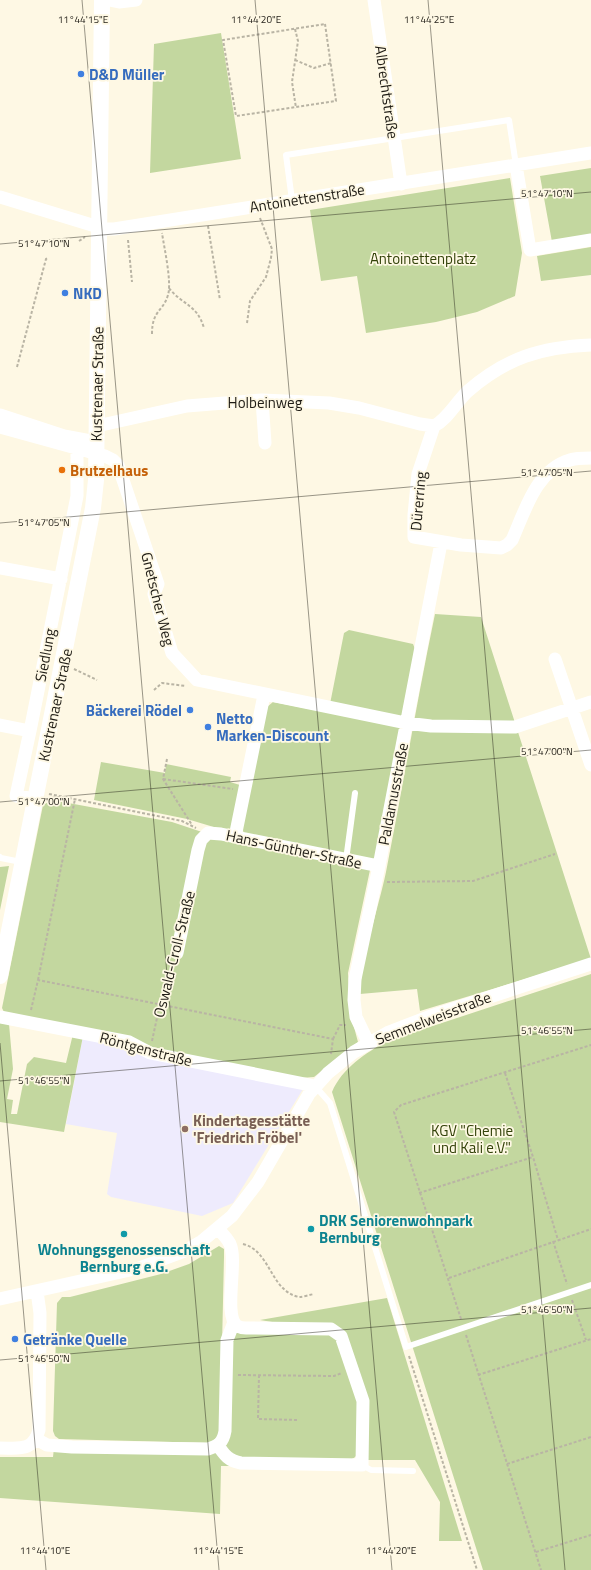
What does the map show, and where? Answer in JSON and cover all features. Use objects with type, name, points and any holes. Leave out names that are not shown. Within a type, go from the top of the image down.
[{"type":"street","name":"Kustrenaer Straße","points":[[0,976],[93,508],[97,426],[98,226],[102,0]]},
{"type":"street","points":[[109,0],[119,2],[136,0]]},
{"type":"street","name":"Albrechtstraße","points":[[374,0],[401,184]]},
{"type":"street","name":"Antoinettenstraße","points":[[0,197],[110,229],[591,153]]},
{"type":"street","points":[[516,165],[530,250],[591,240]]},
{"type":"street","points":[[434,426],[441,422],[472,388],[484,378],[517,359],[550,348],[591,345]]},
{"type":"street","points":[[262,400],[265,443]]},
{"type":"street","name":"Holbeinweg","points":[[97,426],[188,406],[262,400],[329,403],[360,408],[420,424],[434,426]]},
{"type":"street","points":[[0,415],[44,434],[77,444]]},
{"type":"street","name":"Dürerring","points":[[434,426],[418,474],[414,515],[414,537],[441,542],[502,548],[512,540],[538,485],[551,470],[570,460],[591,458]]},
{"type":"street","points":[[0,427],[44,434]]},
{"type":"street","name":"Gnetscher Weg","points":[[77,444],[96,448],[118,465],[158,584],[154,594],[172,653],[197,680]]},
{"type":"street","name":"Siedlung","points":[[36,796],[16,796],[76,496],[77,444]]},
{"type":"street","name":"Paldamusstraße","points":[[368,1042],[359,1026],[354,1000],[355,979],[376,882],[441,542]]},
{"type":"street","points":[[0,568],[60,579]]},
{"type":"street","points":[[555,659],[591,765]]},
{"type":"street","points":[[197,680],[406,723],[431,726],[515,728],[591,702]]},
{"type":"street","points":[[235,837],[264,695]]},
{"type":"street","points":[[0,725],[30,731]]},
{"type":"street","name":"Hans-Günther-Straße","points":[[208,834],[217,833],[379,866]]},
{"type":"street","name":"Oswald-Croll-Straße","points":[[177,954],[198,850],[201,840],[208,834]]},
{"type":"street","name":"Semmelweisstraße","points":[[0,1299],[161,1261],[185,1251],[218,1229],[232,1216],[258,1182],[302,1104],[315,1086],[328,1073],[368,1042],[428,1017],[591,964]]},
{"type":"street","name":"Röntgenstraße","points":[[0,1018],[129,1042],[150,1054],[315,1086]]},
{"type":"street","points":[[218,1229],[230,1244],[232,1254],[231,1304],[234,1322],[238,1327],[331,1329],[337,1331],[341,1336],[362,1401],[362,1464],[241,1463],[233,1462],[224,1455],[218,1446]]},
{"type":"street","points":[[0,1448],[27,1447],[33,1444],[36,1438],[39,1421],[40,1321],[37,1291]]},
{"type":"street","points":[[36,1438],[47,1445],[72,1448],[208,1449],[218,1446],[224,1438],[225,1432],[227,1340],[234,1322]]},
{"type":"lane","points":[[292,200],[286,155],[509,120],[516,165]]},
{"type":"lane","points":[[346,860],[355,793]]},
{"type":"lane","points":[[0,858],[23,862]]},
{"type":"lane","points":[[315,1086],[330,1103],[406,1347],[463,1326],[591,1285]]},
{"type":"lane","points":[[362,1464],[371,1470],[413,1471]]},
{"type":"path","points":[[325,24],[330,63],[336,102],[236,116],[223,40],[325,24]]},
{"type":"path","points":[[295,29],[298,41],[292,91],[296,108]]},
{"type":"path","points":[[295,60],[314,68],[330,63]]},
{"type":"path","points":[[247,323],[250,301],[266,277],[272,249],[255,206]]},
{"type":"path","points":[[206,214],[220,300]]},
{"type":"path","points":[[152,334],[154,315],[164,302],[169,288],[161,222]]},
{"type":"path","points":[[128,226],[132,282]]},
{"type":"path","points":[[17,367],[46,259],[48,258]]},
{"type":"path","points":[[169,288],[180,300],[196,310],[201,318],[204,328]]},
{"type":"path","points":[[63,664],[97,680]]},
{"type":"path","points":[[154,690],[162,683],[189,686],[196,683],[197,680]]},
{"type":"path","points":[[167,759],[163,779],[192,826]]},
{"type":"path","points":[[163,779],[244,791]]},
{"type":"path","points":[[36,796],[75,799],[182,821]]},
{"type":"path","points":[[29,1023],[75,799]]},
{"type":"path","points":[[376,882],[473,881],[555,854]]},
{"type":"path","name":"Oswald-Croll-Straße","points":[[150,1054],[160,1004],[177,954]]},
{"type":"path","points":[[38,980],[333,1039]]},
{"type":"path","points":[[328,1073],[333,1039],[340,1025],[359,1026]]},
{"type":"path","points":[[541,1570],[478,1375],[449,1278],[419,1193],[394,1112],[401,1105],[591,1045]]},
{"type":"path","points":[[505,1073],[534,1157],[558,1240]]},
{"type":"path","points":[[419,1193],[534,1157]]},
{"type":"path","points":[[449,1278],[591,1229]]},
{"type":"path","points":[[230,1244],[242,1243],[257,1250],[281,1287],[289,1293],[300,1297],[314,1294]]},
{"type":"path","points":[[478,1375],[591,1339]]},
{"type":"path","points":[[406,1347],[477,1570]]},
{"type":"path","points":[[226,1375],[334,1376],[352,1369]]},
{"type":"path","points":[[259,1375],[258,1419],[298,1420]]},
{"type":"path","points":[[507,1464],[591,1436]]},
{"type":"path","points":[[536,1552],[591,1535]]},
{"type":"shaded area","name":"Kindertagesstätte 'Friedrich Fröbel'","points":[[83,1036],[303,1089],[233,1203],[202,1216],[111,1197],[107,1194],[117,1133],[66,1124]]},
{"type":"green space","points":[[221,33],[241,159],[150,173],[154,44]]},
{"type":"green space","points":[[591,168],[591,236],[552,242],[540,176]]},
{"type":"green space","name":"Antoinettenplatz","points":[[510,178],[522,253],[515,296],[477,312],[436,322],[366,333],[357,276],[321,281],[310,210]]},
{"type":"green space","points":[[591,247],[591,275],[541,281],[537,256]]},
{"type":"green space","points":[[435,614],[481,617],[591,959],[420,1011],[417,989],[360,994],[361,979],[383,887]]},
{"type":"green space","points":[[349,630],[413,644],[415,649],[402,715],[398,718],[330,704],[344,633]]},
{"type":"green space","points":[[273,702],[398,726],[401,731],[376,861],[244,833],[242,829],[267,707]]},
{"type":"green space","points":[[101,762],[165,773],[166,764],[231,777],[230,782],[240,785],[231,829],[227,831],[187,819],[94,800]]},
{"type":"green space","points":[[52,800],[172,822],[217,837],[370,870],[348,973],[350,1012],[358,1042],[314,1077],[300,1078],[158,1053],[5,1014],[2,1008],[43,805]]},
{"type":"green space","points":[[9,866],[0,910],[0,867]]},
{"type":"green space","name":"KGV \"Chemie und Kali e.V.\"","points":[[591,974],[591,1570],[483,1570],[332,1092],[336,1083],[348,1068],[363,1056],[387,1041]]},
{"type":"green space","points":[[0,1023],[9,1024],[13,1069],[7,1099],[13,1100],[11,1114],[17,1114],[27,1064],[34,1057],[66,1063],[73,1034],[83,1036],[64,1132],[0,1122]]},
{"type":"green space","points":[[219,1246],[224,1249],[220,1435],[210,1443],[59,1439],[55,1436],[53,1431],[57,1303],[62,1297],[70,1297],[161,1274],[189,1264]]},
{"type":"green space","points":[[387,1298],[462,1541],[439,1541],[440,1502],[415,1460],[368,1460],[345,1334],[260,1320]]},
{"type":"green space","points":[[236,1333],[327,1334],[339,1340],[359,1406],[356,1456],[347,1461],[314,1466],[221,1466],[220,1514],[0,1498],[0,1457],[53,1457],[54,1448],[223,1448],[231,1341]]},
{"type":"place","name":"D&D Müller","points":[[81,74]]},
{"type":"place","name":"NKD","points":[[65,293]]},
{"type":"place","name":"Brutzelhaus","points":[[62,470]]},
{"type":"place","name":"Bäckerei Rödel","points":[[190,710]]},
{"type":"place","name":"Netto Marken-Discount","points":[[208,727]]},
{"type":"place","name":"Kindertagesstätte 'Friedrich Fröbel'","points":[[185,1129]]},
{"type":"place","name":"DRK Seniorenwohnpark Bernburg","points":[[311,1229]]},
{"type":"place","name":"Wohnungsgenossenschaft Bernburg e.G.","points":[[124,1234]]},
{"type":"place","name":"Getränke Quelle","points":[[15,1339]]}]
